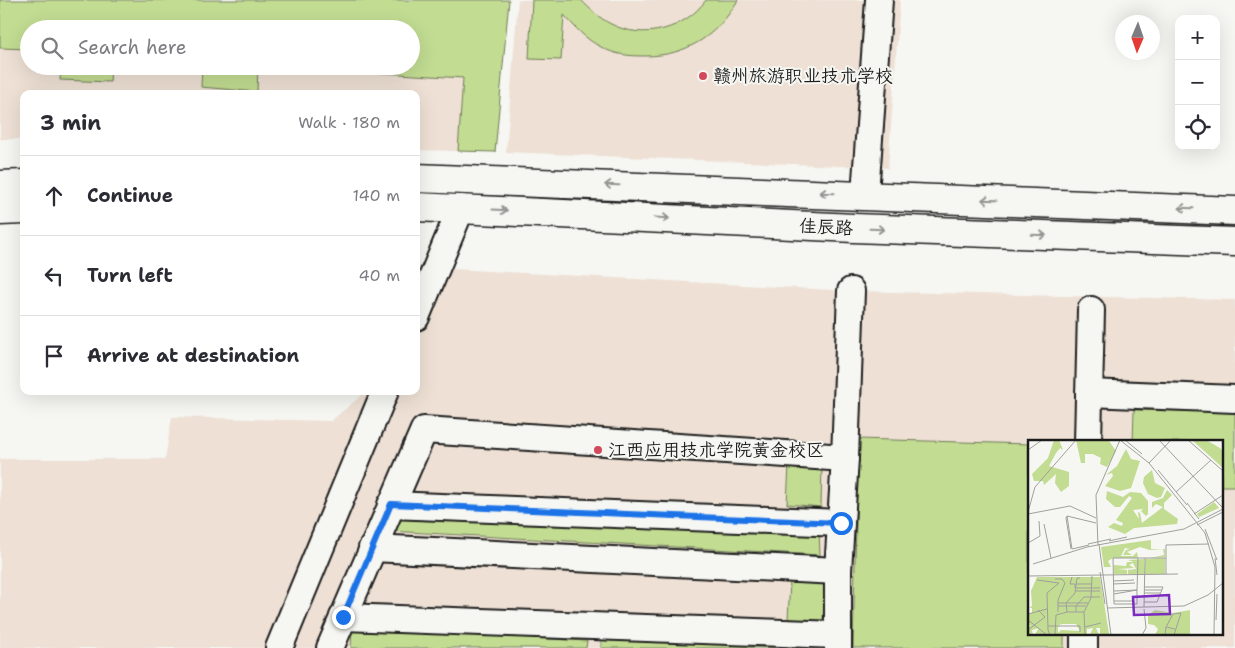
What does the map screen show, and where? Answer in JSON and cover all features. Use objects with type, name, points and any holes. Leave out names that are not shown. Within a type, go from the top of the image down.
[{"type":"main road","name":"佳辰路","points":[[420,178],[865,194],[1235,210]]},
{"type":"main road","points":[[0,185],[20,184]]},
{"type":"main road","name":"佳辰路","points":[[420,207],[854,228],[1235,242]]},
{"type":"main road","points":[[0,211],[20,210]]},
{"type":"street","points":[[865,194],[879,0]]},
{"type":"street","points":[[420,307],[461,208]]},
{"type":"street","points":[[343,617],[838,642],[838,571],[845,458],[851,291]]},
{"type":"street","points":[[1088,440],[1091,310]]},
{"type":"street","points":[[1089,392],[1235,399]]},
{"type":"street","points":[[279,648],[383,395]]},
{"type":"street","points":[[330,648],[424,430],[845,458]]},
{"type":"street","points":[[391,504],[841,523]]},
{"type":"street","points":[[372,548],[838,571]]},
{"type":"shaded area","points":[[0,0],[509,0],[495,152],[420,150],[420,90],[20,90],[20,139],[0,139]]},
{"type":"shaded area","name":"赣州旅游职业技术学校","points":[[518,0],[900,0],[888,168],[506,152]]},
{"type":"shaded area","name":"江西应用技术学院黄金校区","points":[[420,267],[851,291],[1235,300],[1235,648],[0,648],[0,459],[165,459],[172,417],[331,421],[362,395],[420,395]]},
{"type":"green space","points":[[0,0],[509,0],[495,152],[458,151],[463,78],[415,75],[420,75],[420,20],[20,20],[20,49],[0,48]]},
{"type":"green space","points":[[532,0],[581,0],[591,10],[611,24],[637,32],[650,32],[675,25],[697,10],[706,0],[738,0],[721,24],[700,41],[688,48],[660,55],[628,55],[606,50],[585,37],[564,15],[561,60],[529,59]]},
{"type":"green space","points":[[60,75],[110,75],[110,82],[60,80]]},
{"type":"green space","points":[[202,75],[258,75],[257,90],[201,87]]},
{"type":"green space","points":[[1134,410],[1235,412],[1235,486],[1222,486],[1222,440],[1133,440]]},
{"type":"green space","points":[[858,439],[1028,444],[1028,636],[1064,636],[1064,648],[853,648]]},
{"type":"green space","points":[[789,464],[822,465],[821,507],[787,504]]},
{"type":"green space","points":[[397,513],[819,530],[820,555],[389,531]]},
{"type":"green space","points":[[790,581],[825,583],[823,621],[788,619]]},
{"type":"green space","points":[[352,628],[587,641],[586,648],[351,648]]},
{"type":"green space","points":[[601,639],[822,641],[822,648],[601,648]]},
{"type":"place","name":"赣州旅游职业技术学校","points":[[703,76]]},
{"type":"place","name":"江西应用技术学院黄金校区","points":[[598,450]]},
{"type":"route","points":[[343,617],[391,504],[841,523]]}]
